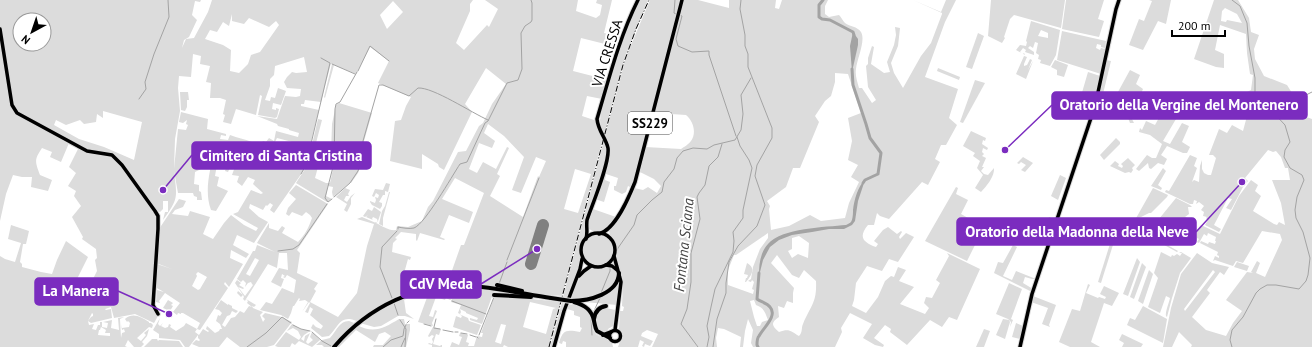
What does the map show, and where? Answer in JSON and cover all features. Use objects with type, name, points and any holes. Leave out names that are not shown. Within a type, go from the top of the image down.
[{"type":"highway","points":[[572,301],[589,299],[601,295],[617,282],[619,272]]},
{"type":"highway","points":[[497,285],[541,296]]},
{"type":"highway","points":[[334,347],[343,336],[378,308],[407,294],[444,286],[471,286],[572,301],[584,305],[589,309],[598,333],[610,338]]},
{"type":"highway","points":[[494,295],[534,298],[541,296]]},
{"type":"highway","points":[[592,316],[600,308],[606,306]]},
{"type":"highway","points":[[603,335],[613,331]]},
{"type":"main road","name":"VIA CRESSA","points":[[586,223],[609,156],[609,148],[600,128],[599,114],[618,47],[638,0]]},
{"type":"main road","name":"SS229","points":[[586,239],[605,231],[610,226],[624,205],[635,182],[682,0]]},
{"type":"main road","points":[[1020,347],[1032,294],[1095,106],[1119,0]]},
{"type":"main road","points":[[0,29],[12,105],[17,114],[87,150],[112,155],[122,165],[158,216],[153,306],[158,314]]},
{"type":"main road","points":[[586,223],[589,231],[606,236],[611,240]]},
{"type":"main road","points":[[554,347],[564,311],[580,269],[582,258],[581,248],[587,234],[586,223]]},
{"type":"main road","points":[[610,226],[608,233],[614,250],[621,282],[613,331],[610,338],[615,342],[620,339],[620,333],[613,331]]},
{"type":"main road","points":[[606,265],[614,255]]},
{"type":"main road","points":[[582,258],[591,266],[597,267],[606,265],[615,267],[619,272]]},
{"type":"main road","points":[[576,280],[591,266]]},
{"type":"shaded area","points":[[0,0],[201,0],[200,2],[195,1],[192,15],[197,20],[189,37],[184,40],[182,48],[186,39],[194,38],[208,12],[212,0],[473,0],[470,4],[470,11],[456,43],[464,50],[487,25],[489,27],[498,9],[485,0],[578,0],[576,11],[596,18],[600,15],[602,5],[596,3],[597,0],[612,0],[604,33],[621,37],[617,47],[581,38],[573,71],[608,80],[602,99],[587,96],[582,116],[597,121],[603,138],[562,296],[539,294],[496,285],[496,288],[450,285],[431,286],[397,296],[357,321],[351,319],[343,320],[329,336],[322,337],[311,328],[313,324],[321,329],[323,326],[310,315],[313,309],[310,307],[308,313],[305,312],[310,303],[309,302],[302,312],[308,302],[305,300],[299,301],[299,298],[293,306],[288,319],[281,315],[260,310],[266,302],[272,304],[282,288],[294,293],[296,280],[287,275],[285,278],[282,274],[281,278],[284,279],[281,287],[271,282],[279,268],[288,270],[287,253],[279,253],[277,268],[268,264],[245,301],[235,283],[237,280],[241,283],[239,285],[244,288],[238,287],[245,296],[253,285],[251,282],[245,287],[246,283],[243,280],[241,282],[237,279],[253,251],[255,251],[257,245],[275,252],[257,243],[269,223],[269,228],[278,231],[282,226],[285,228],[282,233],[298,242],[303,237],[312,218],[310,215],[306,212],[302,216],[292,212],[289,216],[286,214],[288,208],[296,199],[289,193],[296,185],[328,204],[297,250],[300,253],[297,273],[318,283],[314,289],[316,291],[310,302],[338,317],[357,293],[367,246],[374,224],[357,219],[362,217],[391,230],[396,230],[397,226],[408,227],[422,221],[458,152],[466,151],[479,126],[483,123],[492,104],[506,84],[486,68],[465,104],[472,112],[444,170],[439,167],[438,164],[422,154],[422,169],[390,161],[395,121],[401,120],[411,97],[378,83],[389,61],[370,47],[356,74],[334,65],[325,98],[331,63],[321,102],[305,100],[304,104],[301,104],[301,106],[319,110],[304,170],[274,213],[270,210],[273,205],[270,203],[267,206],[266,205],[263,210],[250,204],[249,208],[259,217],[268,222],[254,243],[237,235],[233,245],[249,254],[246,258],[231,250],[230,258],[243,264],[229,287],[225,282],[224,284],[228,288],[200,330],[197,329],[200,323],[183,313],[178,313],[177,315],[173,312],[180,303],[165,293],[159,301],[160,303],[156,302],[157,290],[164,292],[155,287],[157,264],[172,269],[156,263],[159,229],[179,199],[186,201],[183,207],[175,210],[172,214],[188,216],[190,211],[210,217],[203,234],[213,239],[231,215],[244,225],[256,231],[258,228],[233,214],[238,212],[251,190],[261,194],[263,193],[253,184],[255,180],[248,177],[242,186],[237,182],[239,176],[232,175],[237,161],[234,159],[228,172],[225,171],[229,159],[224,159],[225,155],[219,153],[215,176],[219,177],[217,186],[228,191],[216,211],[211,210],[208,196],[208,181],[214,152],[206,149],[201,169],[195,172],[194,184],[199,185],[202,200],[197,200],[197,197],[194,196],[193,193],[178,193],[174,171],[176,197],[172,207],[163,220],[165,212],[168,212],[168,201],[163,201],[163,209],[160,212],[156,211],[116,158],[89,150],[42,128],[69,143],[61,162],[50,157],[52,152],[42,148],[38,155],[36,163],[40,175],[52,180],[48,191],[31,187],[32,177],[13,175],[6,194],[0,221]],"holes":[[[393,1],[403,12],[387,29],[380,15]],[[232,14],[232,21],[244,24],[249,18],[269,27],[276,21],[279,25],[260,52],[251,55],[248,64],[239,73],[230,71],[231,50],[223,45],[205,39],[210,30],[217,32],[223,22],[229,26]],[[193,54],[201,56],[200,64],[210,66],[206,82],[211,83],[210,98],[220,98],[226,100],[223,122],[231,124],[236,109],[256,115],[260,95],[262,96],[258,115],[275,118],[277,117],[279,109],[272,109],[273,103],[281,105],[286,91],[278,88],[275,98],[271,97],[270,101],[265,100],[270,86],[270,79],[274,75],[275,66],[304,57],[307,72],[292,72],[284,82],[287,88],[301,89],[300,96],[285,96],[277,119],[257,116],[277,124],[278,126],[299,133],[298,137],[276,131],[274,141],[269,138],[266,142],[263,141],[256,150],[249,145],[252,142],[230,135],[228,140],[220,139],[221,135],[226,136],[226,134],[207,129],[208,119],[181,112],[179,122],[183,123],[187,120],[186,124],[188,125],[186,130],[178,129],[174,169],[175,139],[180,111],[178,88],[179,76],[191,77]],[[103,111],[142,122],[134,160],[104,147],[79,139],[54,125],[56,120],[66,125],[80,120],[84,124],[96,122],[97,114],[103,118]],[[488,124],[504,136],[524,157],[512,190],[521,193],[536,157],[546,161],[539,177],[538,176],[523,217],[490,196],[500,176],[497,174],[509,148],[507,147],[496,169],[483,162],[477,173],[469,169],[479,143],[492,148],[495,141],[484,133]],[[277,138],[300,144],[298,149],[295,150],[286,150],[274,146]],[[575,169],[591,174],[578,213],[564,209]],[[455,178],[484,193],[464,245],[461,245],[449,279],[448,281],[411,287],[402,291],[403,285],[401,284],[408,259],[410,260],[411,257],[392,252],[393,243],[397,239],[395,238],[401,232],[416,234],[417,241],[420,233],[444,240],[445,239],[440,237],[449,215],[469,223],[473,212],[442,199]],[[255,258],[259,260],[250,276],[246,274]],[[198,272],[207,277],[198,290],[192,286],[197,276],[196,274]]]},
{"type":"shaded area","points":[[639,0],[648,0],[625,57],[604,135],[600,120],[603,104],[621,44]]},
{"type":"shaded area","points":[[650,0],[680,0],[632,188],[628,186],[626,192],[622,194],[614,190],[614,186],[616,186],[618,178],[606,174],[605,180],[610,182],[604,202],[595,199],[606,172],[610,157],[609,143],[605,136],[626,57]]},
{"type":"shaded area","points":[[684,0],[698,0],[729,8],[729,0],[776,0],[775,8],[779,9],[782,0],[828,0],[825,6],[825,14],[829,17],[839,15],[845,23],[861,32],[861,50],[856,76],[859,88],[862,88],[872,103],[876,100],[868,87],[866,66],[868,64],[868,58],[872,46],[874,47],[871,64],[884,73],[890,72],[887,62],[894,45],[896,35],[895,27],[900,28],[898,46],[891,63],[894,73],[903,88],[921,56],[931,43],[942,14],[913,0],[941,12],[946,0],[956,0],[945,22],[925,77],[958,89],[949,118],[957,125],[946,145],[941,145],[935,159],[940,162],[928,185],[922,182],[889,219],[880,216],[877,213],[874,225],[868,225],[865,229],[863,239],[876,247],[878,244],[874,241],[883,230],[888,227],[897,234],[901,231],[902,232],[899,237],[900,239],[906,233],[914,237],[898,262],[889,259],[882,271],[867,266],[856,283],[852,306],[866,313],[878,297],[885,281],[891,276],[894,277],[898,267],[906,270],[899,281],[914,287],[900,304],[925,314],[929,308],[924,303],[926,297],[932,298],[940,283],[936,280],[949,256],[947,253],[980,269],[957,320],[949,317],[942,327],[930,320],[907,345],[890,332],[891,329],[885,325],[874,338],[884,345],[883,347],[875,345],[863,338],[872,324],[850,313],[841,328],[842,332],[835,347],[753,347],[751,343],[753,330],[748,319],[743,347],[740,347],[741,337],[724,329],[718,328],[716,338],[717,347],[652,347],[658,334],[647,330],[642,333],[641,336],[653,341],[650,346],[645,344],[644,347],[642,346],[644,342],[640,340],[638,347],[618,347],[622,335],[619,329],[620,311],[623,311],[624,307],[622,306],[623,280],[609,231],[634,188],[643,190],[648,187],[657,193],[661,186],[654,179],[640,172],[645,147],[681,149],[690,142],[694,134],[691,120],[686,115],[655,111]],"holes":[[[835,73],[848,74],[861,113],[848,118],[852,141],[848,160],[858,165],[851,177],[859,182],[849,203],[845,218],[821,221],[810,215],[789,226],[771,230],[770,206],[767,201],[786,187],[793,168],[800,168],[819,122],[815,116],[825,101],[831,96],[835,82]],[[768,233],[768,238],[760,249],[753,267],[751,279],[748,281],[751,282],[752,280],[754,282],[752,289],[754,290],[753,294],[728,285],[728,270],[734,255]],[[799,236],[809,243],[808,258],[798,254],[792,258],[788,251],[792,249],[792,238]],[[777,255],[792,275],[799,278],[804,270],[816,281],[816,294],[813,304],[799,336],[788,330],[779,332],[773,324],[779,317],[778,306],[784,308],[787,301],[793,303],[794,288],[771,263]],[[754,300],[756,305],[761,307],[764,311],[768,320],[762,322],[760,326],[757,326],[750,301]]]},
{"type":"shaded area","points":[[991,0],[1065,0],[1061,28],[1014,15],[1010,19],[1004,37],[1005,38],[1002,43],[988,36]]},
{"type":"shaded area","points":[[1066,0],[1104,0],[1098,19],[1104,21],[1099,37],[1062,29]]},
{"type":"shaded area","points":[[1149,0],[1171,0],[1166,24],[1158,21],[1143,50],[1129,45],[1139,19],[1144,21],[1152,1]]},
{"type":"shaded area","points":[[1214,0],[1238,0],[1249,18],[1251,32],[1259,35],[1254,49],[1255,59],[1264,76],[1287,85],[1297,101],[1287,110],[1312,119],[1312,347],[1191,347],[1192,345],[1179,332],[1172,347],[1163,347],[1171,308],[1181,274],[1197,253],[1212,263],[1229,267],[1224,275],[1220,272],[1207,290],[1210,293],[1192,317],[1206,330],[1226,336],[1242,311],[1226,300],[1247,272],[1253,273],[1251,272],[1257,261],[1260,263],[1256,273],[1265,277],[1282,240],[1280,234],[1262,231],[1243,263],[1236,261],[1233,266],[1215,260],[1213,261],[1215,256],[1219,258],[1217,255],[1218,252],[1200,243],[1201,241],[1208,244],[1209,242],[1215,244],[1216,237],[1208,233],[1207,236],[1204,234],[1199,243],[1197,242],[1199,239],[1197,238],[1196,242],[1191,240],[1191,233],[1194,230],[1196,231],[1201,225],[1220,234],[1239,196],[1251,180],[1258,185],[1255,191],[1261,196],[1253,211],[1274,224],[1277,225],[1279,222],[1285,225],[1281,203],[1272,180],[1290,180],[1288,168],[1285,168],[1281,157],[1276,151],[1273,152],[1268,150],[1245,178],[1248,181],[1243,187],[1231,210],[1226,208],[1232,199],[1228,198],[1214,225],[1221,229],[1219,232],[1205,225],[1208,220],[1206,218],[1207,217],[1203,216],[1204,212],[1201,210],[1204,206],[1199,202],[1196,204],[1197,201],[1194,200],[1193,204],[1190,204],[1165,192],[1166,190],[1169,191],[1190,155],[1197,158],[1194,166],[1197,168],[1192,182],[1194,180],[1199,182],[1202,160],[1202,169],[1204,173],[1211,175],[1216,158],[1213,155],[1209,155],[1219,129],[1227,133],[1232,125],[1243,131],[1251,101],[1247,98],[1247,92],[1251,90],[1253,75],[1250,74],[1246,34],[1220,25],[1215,50],[1224,54],[1224,68],[1216,67],[1194,59]],"holes":[[[1225,8],[1237,14],[1242,23],[1227,20],[1226,22],[1221,21],[1222,11]],[[1213,270],[1215,272],[1185,311],[1184,309]]]},
{"type":"shaded area","points":[[1031,21],[1060,30],[1056,55],[1050,66],[1040,63],[1041,60],[1038,59],[1039,55],[1036,53],[1038,43],[1035,42],[1033,48],[1030,46],[1028,48],[1034,52],[1034,55],[1025,52],[1026,50],[1023,48],[1020,52],[1016,50],[1020,45],[1026,46]],"holes":[[[1041,30],[1048,33],[1048,38],[1038,36]]]},
{"type":"shaded area","points":[[1062,31],[1106,41],[1105,48],[1097,44],[1096,48],[1100,50],[1101,48],[1105,49],[1101,74],[1057,60]]},
{"type":"shaded area","points":[[853,32],[858,39],[858,45],[852,72],[850,46]]},
{"type":"shaded area","points":[[978,33],[984,36],[972,69],[966,67]]},
{"type":"shaded area","points":[[1024,56],[1027,57],[1024,66],[1027,65],[1030,59],[1032,60],[1028,70],[1033,61],[1026,79],[1016,74]]},
{"type":"shaded area","points":[[1055,60],[1068,65],[1064,77],[1057,75],[1057,70],[1051,67]]},
{"type":"shaded area","points":[[1106,60],[1111,61],[1103,94],[1099,93]]},
{"type":"shaded area","points":[[938,68],[960,77],[959,80],[937,71]]},
{"type":"shaded area","points":[[1130,70],[1140,75],[1136,84],[1143,89],[1131,117],[1134,123],[1130,123],[1128,118],[1120,112],[1113,101]]},
{"type":"shaded area","points":[[1088,72],[1100,76],[1095,102],[1081,96]]},
{"type":"shaded area","points":[[975,80],[985,83],[963,123],[960,122]]},
{"type":"shaded area","points":[[180,92],[188,92],[189,100],[187,100],[187,107],[185,111],[181,110]]},
{"type":"shaded area","points":[[339,103],[372,113],[364,141],[365,151],[363,160],[358,173],[351,183],[333,197],[333,187],[328,186],[326,196],[332,199],[327,202],[296,183],[307,166],[318,119],[322,120],[316,143],[320,147],[318,167],[315,178],[326,183],[330,183],[336,155],[331,154],[332,124],[336,105]]},
{"type":"shaded area","points":[[1161,114],[1176,119],[1163,141],[1170,144],[1182,123],[1189,126],[1182,142],[1190,147],[1187,153],[1183,153],[1167,146],[1161,155],[1167,159],[1164,165],[1158,163],[1151,169],[1149,168],[1148,163],[1139,171],[1136,169],[1147,155],[1152,158],[1156,158],[1162,144],[1150,135],[1139,132],[1140,128],[1142,130],[1146,121],[1155,125]]},
{"type":"shaded area","points":[[971,131],[986,138],[985,141],[983,140],[982,144],[988,148],[987,150],[983,148],[982,152],[984,154],[982,156],[986,158],[982,167],[984,167],[981,171],[988,175],[994,168],[992,178],[981,192],[975,188],[983,175],[977,168],[980,161],[973,156],[975,153],[963,146]]},
{"type":"shaded area","points":[[1116,138],[1120,144],[1104,160],[1100,155]]},
{"type":"shaded area","points":[[604,140],[607,148],[607,157],[585,221],[586,236],[582,241],[580,248],[582,261],[581,265],[567,297],[563,297]]},
{"type":"shaded area","points":[[79,147],[110,155],[116,159],[156,216],[152,307],[158,316],[154,323],[135,314],[114,318],[111,307],[105,309],[111,309],[112,318],[91,323],[88,321],[89,325],[94,324],[92,329],[96,330],[98,325],[100,325],[100,322],[102,322],[102,327],[107,328],[108,323],[103,322],[112,320],[111,328],[119,330],[118,318],[124,317],[120,319],[121,338],[122,333],[125,332],[124,329],[122,330],[121,324],[122,328],[129,327],[130,323],[125,319],[131,316],[143,318],[153,325],[152,328],[149,327],[137,338],[141,341],[146,335],[144,333],[149,329],[147,336],[142,342],[144,344],[141,347],[134,347],[128,340],[125,346],[127,347],[0,347],[0,256],[15,262],[21,243],[8,239],[11,225],[29,231],[26,244],[23,244],[20,262],[22,267],[52,274],[66,241],[88,257],[76,281],[88,289],[97,271],[95,260],[97,258],[96,249],[82,239],[83,237],[72,217],[81,206],[74,196],[76,191],[68,186],[76,173],[69,167]],"holes":[[[101,327],[106,330],[105,333],[110,333],[110,336],[98,335]]]},
{"type":"shaded area","points":[[1023,157],[1033,163],[1025,172],[1021,170],[1026,165],[1021,162],[1019,164],[1017,163]]},
{"type":"shaded area","points":[[1128,158],[1135,165],[1132,168],[1133,170],[1131,173],[1125,173],[1110,166],[1115,161],[1119,164],[1118,166],[1122,168],[1123,166],[1121,164]]},
{"type":"shaded area","points":[[1163,168],[1166,171],[1158,185],[1162,188],[1161,190],[1151,186]]},
{"type":"shaded area","points":[[1060,175],[1066,178],[1058,200],[1051,196]]},
{"type":"shaded area","points":[[865,180],[858,201],[855,221],[852,225],[844,229],[829,229],[792,235],[779,240],[770,247],[763,260],[759,276],[760,263],[765,247],[774,239],[793,231],[846,225],[851,222],[853,218],[854,202],[860,186]]},
{"type":"shaded area","points":[[386,183],[390,184],[388,192],[385,191],[385,195],[383,195],[379,202],[382,203],[380,209],[372,205],[370,201],[375,203],[375,197],[378,198],[379,195],[376,193],[374,197],[372,196],[375,189],[383,190]]},
{"type":"shaded area","points":[[956,187],[958,188],[956,194],[968,200],[961,214],[984,227],[967,261],[925,241]]},
{"type":"shaded area","points":[[345,188],[350,190],[348,194],[349,196],[346,196],[344,200],[347,202],[355,193],[351,198],[351,204],[347,212],[344,210],[347,204],[336,197]]},
{"type":"shaded area","points":[[1153,188],[1168,195],[1167,197],[1151,213],[1135,220]]},
{"type":"shaded area","points":[[389,192],[383,218],[383,226],[379,224]]},
{"type":"shaded area","points":[[1176,198],[1192,207],[1188,207],[1189,214],[1185,217],[1188,218],[1186,221],[1190,225],[1188,228],[1185,229],[1187,227],[1184,224],[1181,224],[1183,222],[1181,221],[1175,227],[1177,229],[1172,236],[1169,234],[1172,241],[1171,240],[1169,246],[1178,251],[1177,252],[1146,235]]},
{"type":"shaded area","points":[[374,207],[381,212],[378,221],[373,217],[373,220],[366,217],[368,215],[365,217],[363,216],[368,209],[372,211]]},
{"type":"shaded area","points":[[593,209],[616,217],[604,230],[596,232],[592,231],[588,228],[587,223]]},
{"type":"shaded area","points":[[1049,217],[1056,220],[1051,233],[1043,228]]},
{"type":"shaded area","points":[[1115,228],[1118,229],[1101,283],[1098,282]]},
{"type":"shaded area","points":[[597,234],[606,237],[610,241],[613,250],[610,259],[606,263],[597,266],[588,263],[584,259],[581,250],[584,241],[588,237]]},
{"type":"shaded area","points":[[1013,245],[1017,247],[1003,276],[1012,280],[1016,271],[1036,279],[1025,277],[1023,283],[1033,289],[1032,292],[994,273],[998,262],[1003,263]]},
{"type":"shaded area","points":[[1161,252],[1171,257],[1172,255],[1174,256],[1177,254],[1180,256],[1182,253],[1179,253],[1181,252],[1191,258],[1180,273],[1167,317],[1166,312],[1170,298],[1166,296],[1160,313],[1148,307],[1158,278],[1154,273]]},
{"type":"shaded area","points":[[1137,258],[1140,262],[1128,296],[1123,294]]},
{"type":"shaded area","points":[[1237,262],[1249,266],[1247,271],[1234,267]]},
{"type":"shaded area","points":[[747,263],[750,265],[752,272],[750,277],[745,282],[748,275],[744,274]]},
{"type":"shaded area","points":[[1142,263],[1146,267],[1134,299],[1130,297]]},
{"type":"shaded area","points":[[611,266],[617,270],[618,277],[609,287],[597,294],[584,298],[570,298],[581,276],[591,268],[598,269]]},
{"type":"shaded area","points":[[1149,270],[1153,274],[1143,304],[1138,301]]},
{"type":"shaded area","points":[[619,280],[617,305],[584,302],[604,294]]},
{"type":"shaded area","points":[[1009,283],[1022,289],[1011,319],[1013,320],[1010,327],[1011,322],[1008,319],[996,314]]},
{"type":"shaded area","points":[[1088,284],[1090,285],[1086,293],[1098,298],[1105,299],[1106,297],[1100,294],[1104,286],[1119,293],[1112,306],[1104,303],[1091,342],[1100,347],[1070,347],[1059,342],[1072,309],[1080,311]]},
{"type":"shaded area","points":[[454,287],[494,291],[482,324],[470,320],[470,318],[477,320],[478,318],[460,309],[460,314],[458,313],[461,305],[451,302],[452,299],[450,300],[446,298],[445,300],[436,297],[429,316],[433,317],[435,310],[437,311],[432,323],[433,326],[418,322],[429,292],[404,299],[406,313],[414,319],[405,316],[398,316],[381,326],[374,327],[360,323],[396,300],[414,294]]},
{"type":"shaded area","points":[[238,291],[243,295],[241,297],[237,293]]},
{"type":"shaded area","points":[[495,295],[561,302],[549,347],[508,347],[504,345],[503,347],[450,347],[452,342],[459,345],[462,337],[459,336],[460,333],[468,335],[466,342],[469,343],[468,346],[474,346],[477,336],[482,337],[483,333],[481,333]],"holes":[[[530,302],[556,308],[553,309],[546,334],[523,327]],[[501,324],[506,325],[501,344],[495,342]]]},
{"type":"shaded area","points":[[1033,296],[1056,305],[1049,325],[1050,327],[1042,324],[1048,308],[1031,302]]},
{"type":"shaded area","points":[[246,299],[256,305],[254,307],[252,306],[253,308],[263,312],[260,315],[263,322],[265,319],[262,316],[265,313],[282,317],[292,322],[274,345],[267,347],[240,347],[227,337],[219,347],[199,347],[192,344],[196,340],[200,340],[198,335],[189,347],[185,347],[180,340],[159,338],[159,334],[153,330],[160,318],[158,324],[160,326],[163,323],[161,326],[165,328],[168,327],[169,324],[171,325],[170,327],[176,331],[186,323],[197,329],[195,332],[199,335],[203,329],[208,332],[209,331],[206,329],[207,326],[215,333],[222,329],[220,324],[216,321],[218,315],[220,316],[222,313],[215,309],[221,300],[238,311],[236,313],[232,311],[230,315],[227,316],[222,325],[225,327],[231,318],[235,317],[240,311],[244,313],[249,306],[252,307],[247,303],[248,301]]},
{"type":"shaded area","points":[[168,300],[173,303],[170,311],[163,308]]},
{"type":"shaded area","points":[[562,302],[564,302],[553,347],[550,347]]},
{"type":"shaded area","points":[[568,305],[582,307],[588,311],[592,317],[595,333],[611,341],[613,347],[566,347],[566,342],[563,341],[562,344],[559,343],[564,333],[569,331],[580,332],[582,328],[580,327],[580,317],[574,315],[574,311],[567,309]]},
{"type":"shaded area","points":[[1143,306],[1167,319],[1163,343],[1127,325],[1130,318],[1135,320]]},
{"type":"shaded area","points":[[602,307],[615,310],[613,326],[608,329],[607,333],[604,334],[598,328],[595,314]]},
{"type":"shaded area","points":[[459,314],[468,318],[469,321],[481,325],[477,335],[453,327],[456,316],[461,318],[462,316]]},
{"type":"shaded area","points":[[399,319],[404,319],[405,324],[410,324],[406,347],[373,347],[374,345],[383,345],[391,336],[385,332],[379,334],[375,342],[356,330],[339,347],[336,347],[357,325],[363,328],[379,329]]},
{"type":"shaded area","points":[[1003,319],[1009,320],[1010,322],[1005,339],[996,335]]},
{"type":"shaded area","points":[[346,321],[354,323],[332,347],[316,345],[322,340],[330,338],[340,325]]},
{"type":"shaded area","points":[[1016,323],[1023,326],[1020,339],[1012,337]]},
{"type":"shaded area","points":[[292,324],[300,329],[310,331],[301,339],[304,341],[305,336],[310,333],[306,342],[308,344],[313,340],[310,337],[312,332],[320,340],[312,347],[299,341],[295,345],[292,343],[290,347],[275,346],[286,332],[299,340],[301,337],[298,331],[293,328],[287,331]]},
{"type":"shaded area","points":[[433,327],[441,329],[439,335],[436,334],[433,344],[440,346],[442,345],[442,347],[432,347],[432,345],[428,344],[432,344],[433,342],[432,339],[434,336],[428,336]]},
{"type":"shaded area","points":[[984,329],[990,331],[984,347],[976,347]]},
{"type":"shaded area","points":[[1122,334],[1143,344],[1141,347],[1122,347],[1124,343],[1119,340]]},
{"type":"shaded area","points":[[152,339],[157,339],[158,341],[179,341],[183,347],[144,347]]},
{"type":"waterway","points":[[139,99],[146,89],[145,82],[154,54],[169,17],[168,0]]},
{"type":"waterway","points":[[398,229],[398,227],[414,228],[425,218],[460,164],[467,162],[485,123],[488,121],[507,83],[518,80],[522,69],[521,33],[525,26],[532,20],[531,0]]},
{"type":"waterway","points":[[675,0],[674,13],[676,14]]},
{"type":"waterway","points":[[713,347],[717,319],[726,293],[729,262],[738,246],[757,226],[765,205],[755,176],[757,165],[772,138],[772,128],[748,67],[748,54],[745,46],[745,35],[740,9],[741,0]]},
{"type":"waterway","points":[[823,0],[819,5],[819,17],[830,20],[853,32],[854,35]]},
{"type":"waterway","points":[[1232,0],[1240,6],[1247,23],[1249,46],[1255,78],[1255,93],[1285,125],[1290,142],[1285,150],[1284,157],[1290,168],[1302,175],[1304,180],[1297,197],[1295,210],[1296,218],[1303,232],[1310,258],[1306,281],[1299,289],[1267,285],[1256,293],[1243,317],[1232,330],[1230,340],[1232,347]]},
{"type":"waterway","points":[[679,15],[682,16],[676,39],[678,46],[692,52],[709,51],[709,55],[736,136]]},
{"type":"waterway","points":[[358,71],[370,46],[389,61]]},
{"type":"waterway","points":[[301,174],[306,165],[330,63],[321,58]]},
{"type":"waterway","points":[[332,64],[355,74]]},
{"type":"waterway","points":[[852,69],[853,85],[870,138],[881,153],[878,174],[865,180],[863,183]]},
{"type":"waterway","points":[[332,199],[328,202],[325,198],[334,163],[335,109],[336,104],[340,102],[357,72]]},
{"type":"waterway","points":[[615,255],[618,248],[634,225],[637,215],[662,192],[664,182],[674,169],[677,158],[683,151],[693,148],[707,149],[714,145],[735,140],[741,130],[743,114],[741,95],[751,78]]},
{"type":"waterway","points":[[334,197],[350,183],[358,171],[363,154],[363,141],[379,85],[383,85],[409,96],[418,88],[425,89],[443,96],[488,120]]},
{"type":"waterway","points":[[1275,113],[1312,92]]},
{"type":"waterway","points":[[707,347],[709,337],[707,326],[715,289],[733,252],[733,232],[743,218],[743,210],[752,168],[740,146],[737,137]]},
{"type":"waterway","name":"Fontana Sciana","points":[[698,347],[681,324],[687,309],[691,282],[691,253],[700,219],[697,197],[705,185],[709,166],[718,157],[722,144]]},
{"type":"waterway","points":[[507,260],[539,178]]},
{"type":"waterway","points":[[278,251],[293,249],[299,245],[327,204]]},
{"type":"waterway","points":[[392,298],[380,267],[382,247],[397,231]]},
{"type":"waterway","points":[[499,284],[507,262]]},
{"type":"waterway","points":[[601,293],[610,268]]},
{"type":"waterway","points":[[758,347],[757,340],[769,322],[772,314],[769,306],[757,299],[759,273]]},
{"type":"waterway","points":[[479,335],[494,297]]},
{"type":"waterway","points":[[593,313],[600,298]]},
{"type":"waterway","points":[[452,301],[486,314]]},
{"type":"waterway","points":[[394,303],[398,315]]},
{"type":"waterway","points":[[247,347],[266,333],[282,317],[291,323]]},
{"type":"waterway","points":[[591,318],[592,335]]},
{"type":"waterway","points":[[434,327],[436,319]]},
{"type":"waterway","points":[[400,320],[406,329],[405,347]]},
{"type":"waterway","points":[[424,324],[431,326]]},
{"type":"waterway","points":[[293,325],[310,331]]},
{"type":"waterway","points":[[383,347],[391,340],[403,336],[406,325]]},
{"type":"waterway","points":[[434,328],[440,329]]},
{"type":"waterway","points":[[443,330],[453,332]]},
{"type":"waterway","points":[[312,332],[322,341],[331,346]]},
{"type":"waterway","points":[[461,333],[467,334]]},
{"type":"waterway","points":[[470,335],[476,337]]},
{"type":"waterway","points":[[401,347],[405,338]]},
{"type":"runway","points":[[531,264],[543,225]]},
{"type":"railway","points":[[549,347],[623,65],[636,29],[649,0]]},
{"type":"place","name":"Oratorio della Vergine del Montenero","points":[[1005,150]]},
{"type":"place","name":"Oratorio della Madonna della Neve","points":[[1242,182]]},
{"type":"place","name":"Cimitero di Santa Cristina","points":[[163,190]]},
{"type":"place","name":"CdV Meda","points":[[537,249]]},
{"type":"place","name":"La Manera","points":[[169,314]]}]
